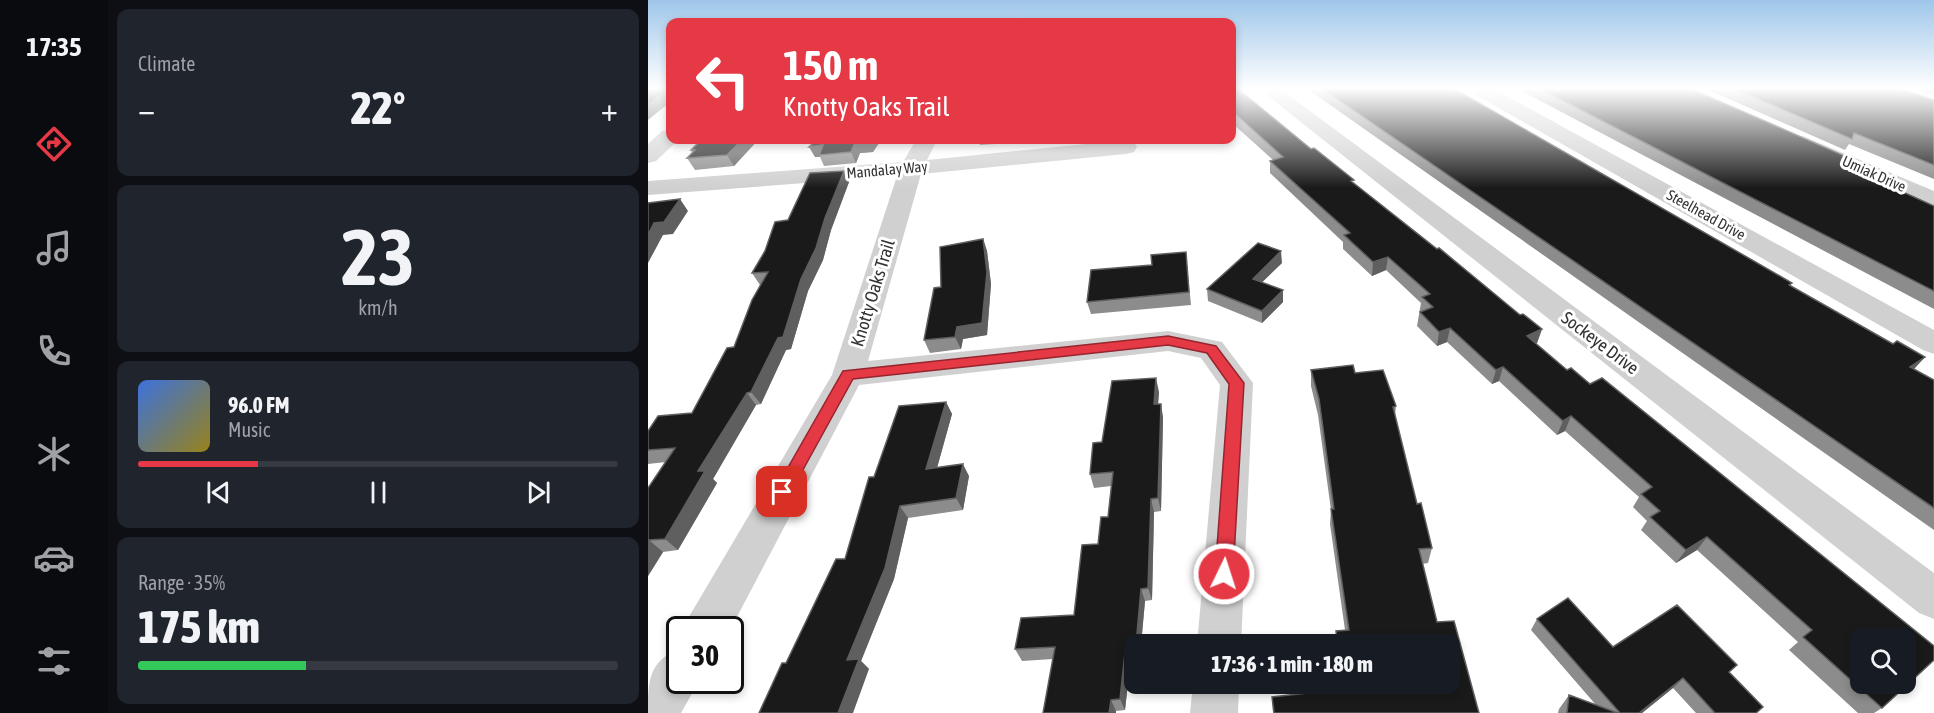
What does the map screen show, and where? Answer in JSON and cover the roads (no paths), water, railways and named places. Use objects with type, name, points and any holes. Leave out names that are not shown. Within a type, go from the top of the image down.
[{"type":"street","name":"Sockeye Drive","points":[[1310,121],[1934,599]]},
{"type":"street","name":"Steelhead Drive","points":[[1538,121],[1934,343]]},
{"type":"street","name":"Umiak Drive","points":[[1781,131],[1934,200]]},
{"type":"street","points":[[648,156],[666,140]]},
{"type":"street","name":"Knotty Oaks Trail","points":[[714,616],[848,375],[911,168],[924,144]]},
{"type":"street","name":"Mandalay Way","points":[[648,188],[911,168],[1126,147]]},
{"type":"street","points":[[848,375],[1168,341],[1211,350],[1237,383],[1220,634]]},
{"type":"street","points":[[653,713],[666,693]]},
{"type":"street","points":[[1214,713],[1215,694]]}]
